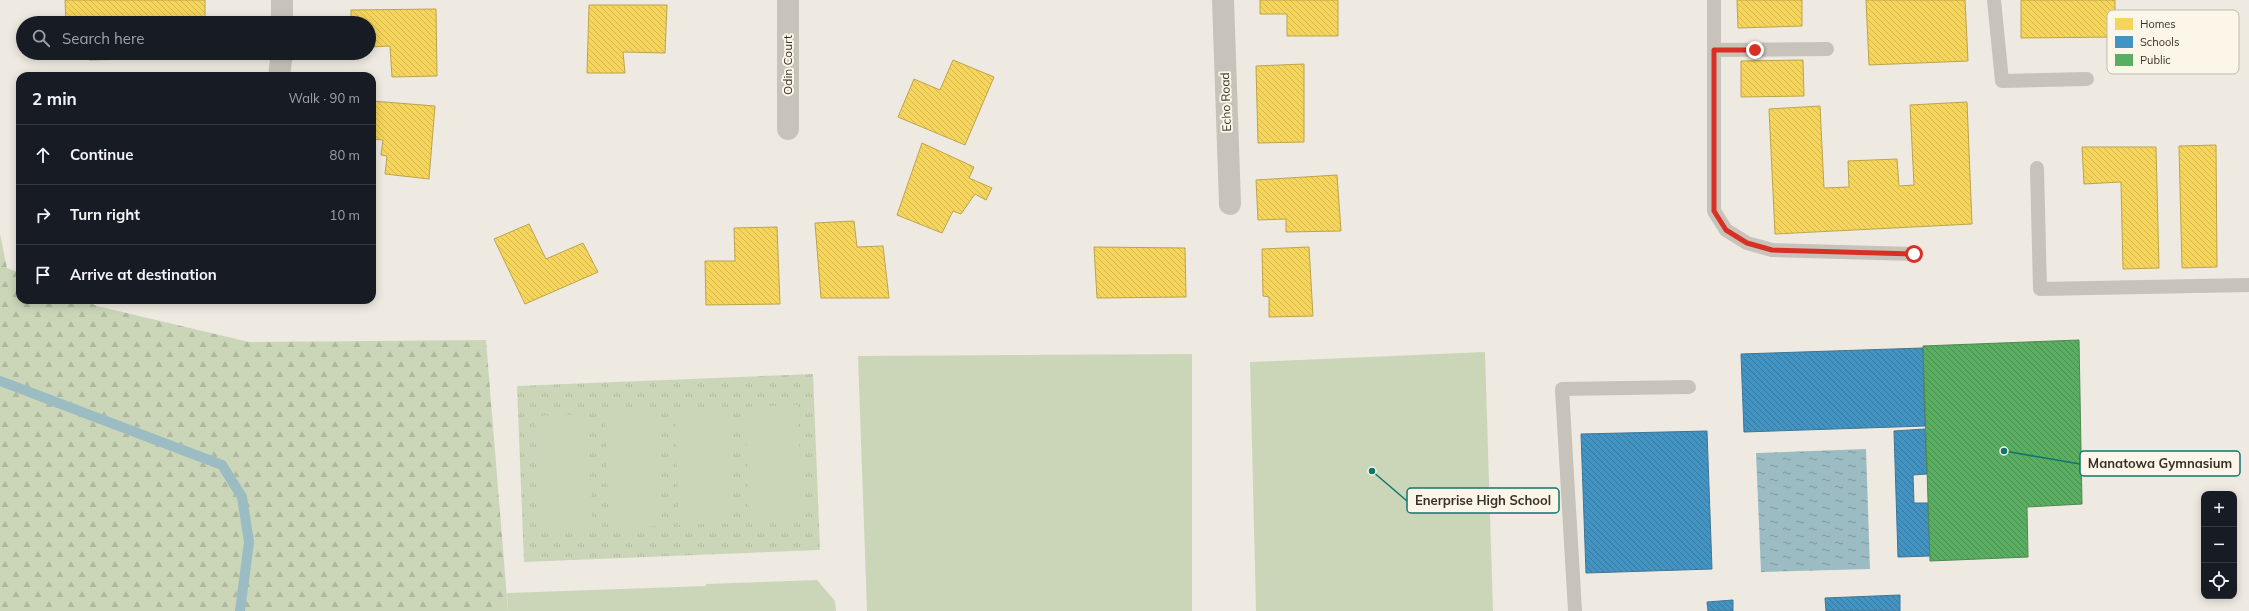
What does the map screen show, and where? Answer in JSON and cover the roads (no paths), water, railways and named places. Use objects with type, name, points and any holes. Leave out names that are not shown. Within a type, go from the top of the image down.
[{"type":"street","points":[[282,0],[282,16]]},
{"type":"street","name":"Odin Court","points":[[788,0],[788,129]]},
{"type":"street","name":"Echo Road","points":[[1223,0],[1230,204]]},
{"type":"street","points":[[280,72],[281,60]]},
{"type":"lane","points":[[1714,0],[1714,211],[1726,230],[1747,243],[1772,250],[1914,254]]},
{"type":"lane","points":[[1994,0],[2002,81],[2088,79]]},
{"type":"lane","points":[[1714,50],[1827,49]]},
{"type":"lane","points":[[2037,168],[2040,289],[2249,285]]},
{"type":"lane","points":[[1575,611],[1562,389],[1689,387]]},
{"type":"water","points":[[1866,449],[1870,569],[1761,572],[1756,453]]},
{"type":"waterway","points":[[0,381],[222,465],[242,497],[249,542],[240,611]]},
{"type":"place","name":"Manatowa Gymnasium","points":[[2004,451]]},
{"type":"place","name":"Enerprise High School","points":[[1372,471]]}]
